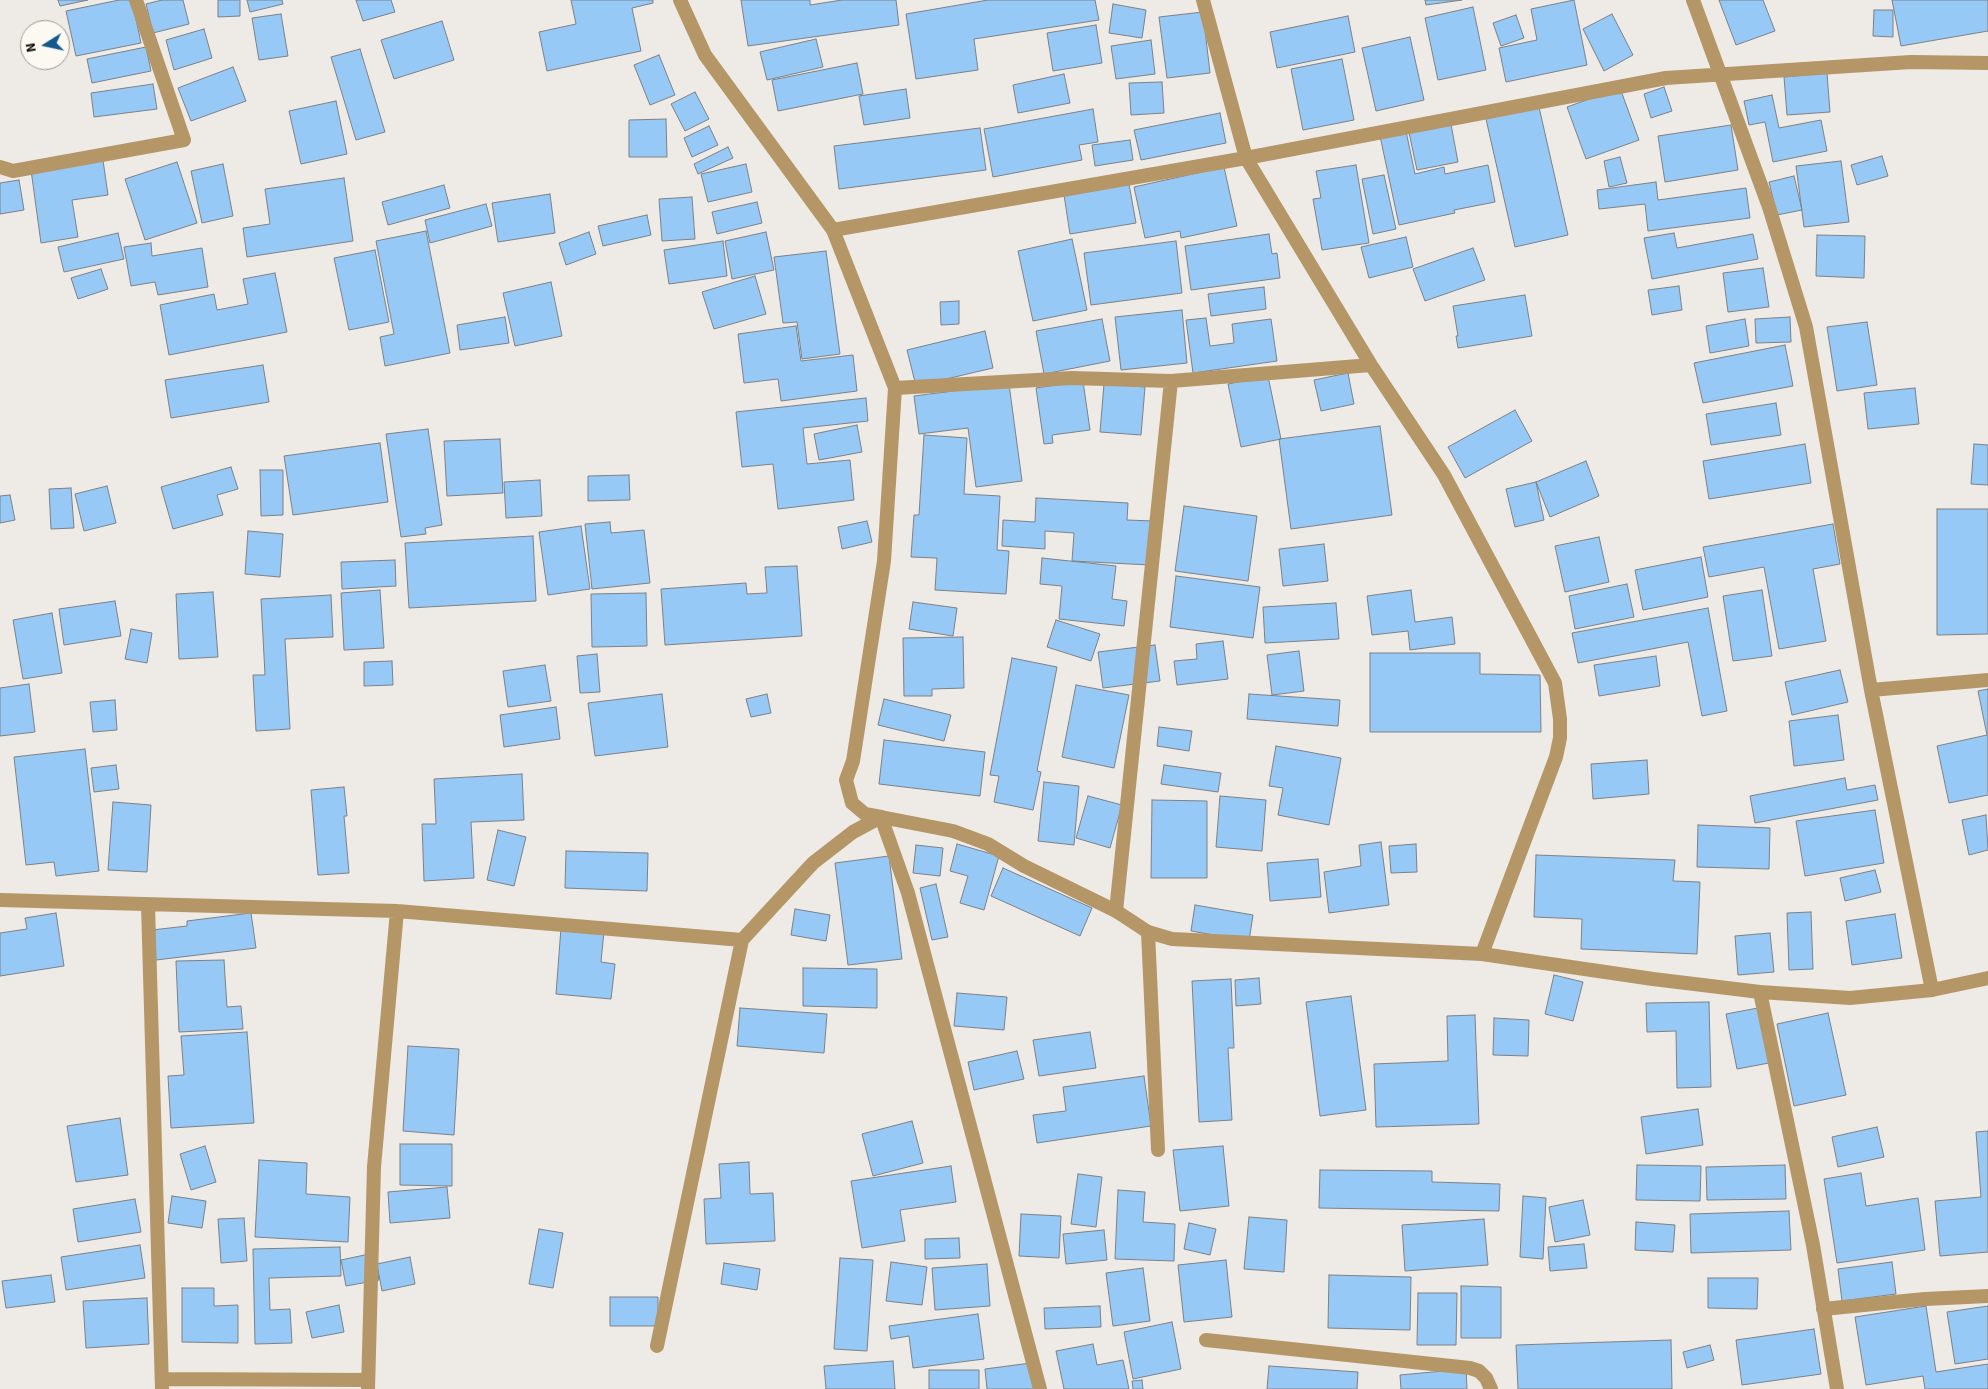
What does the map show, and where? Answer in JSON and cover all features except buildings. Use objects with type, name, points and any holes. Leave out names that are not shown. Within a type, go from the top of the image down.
[{"type":"street","points":[[0,167],[13,171],[184,140],[136,0]]},
{"type":"street","points":[[680,0],[705,55],[833,230],[895,388],[884,561],[853,761],[846,780],[852,803],[865,814],[953,831],[988,844],[1024,866],[1116,911],[1148,932],[1172,939],[1482,954],[1653,979],[1760,992],[1850,998],[1932,990],[1988,978]]},
{"type":"street","points":[[1203,0],[1246,158],[1371,365],[1444,475],[1555,683],[1560,719],[1560,738],[1556,757],[1482,954]]},
{"type":"street","points":[[1693,0],[1769,207],[1806,327],[1871,690],[1932,990]]},
{"type":"street","points":[[833,230],[1246,158],[1666,78],[1911,62],[1988,63]]},
{"type":"street","points":[[895,388],[1072,378],[1171,381],[1371,365]]},
{"type":"street","points":[[1116,911],[1171,381]]},
{"type":"street","points":[[1871,690],[1988,680]]},
{"type":"street","points":[[657,1346],[742,940],[813,863],[853,832],[881,817]]},
{"type":"street","points":[[881,817],[908,893],[1040,1389]]},
{"type":"street","points":[[0,900],[397,911],[742,940]]},
{"type":"street","points":[[148,905],[162,1384],[368,1384],[374,1167],[397,911]]},
{"type":"street","points":[[1148,932],[1158,1150]]},
{"type":"street","points":[[1760,992],[1813,1245],[1837,1389]]},
{"type":"street","points":[[1823,1309],[1925,1299],[1988,1296]]},
{"type":"street","points":[[1206,1340],[1470,1368],[1479,1371],[1486,1378],[1491,1389]]}]
